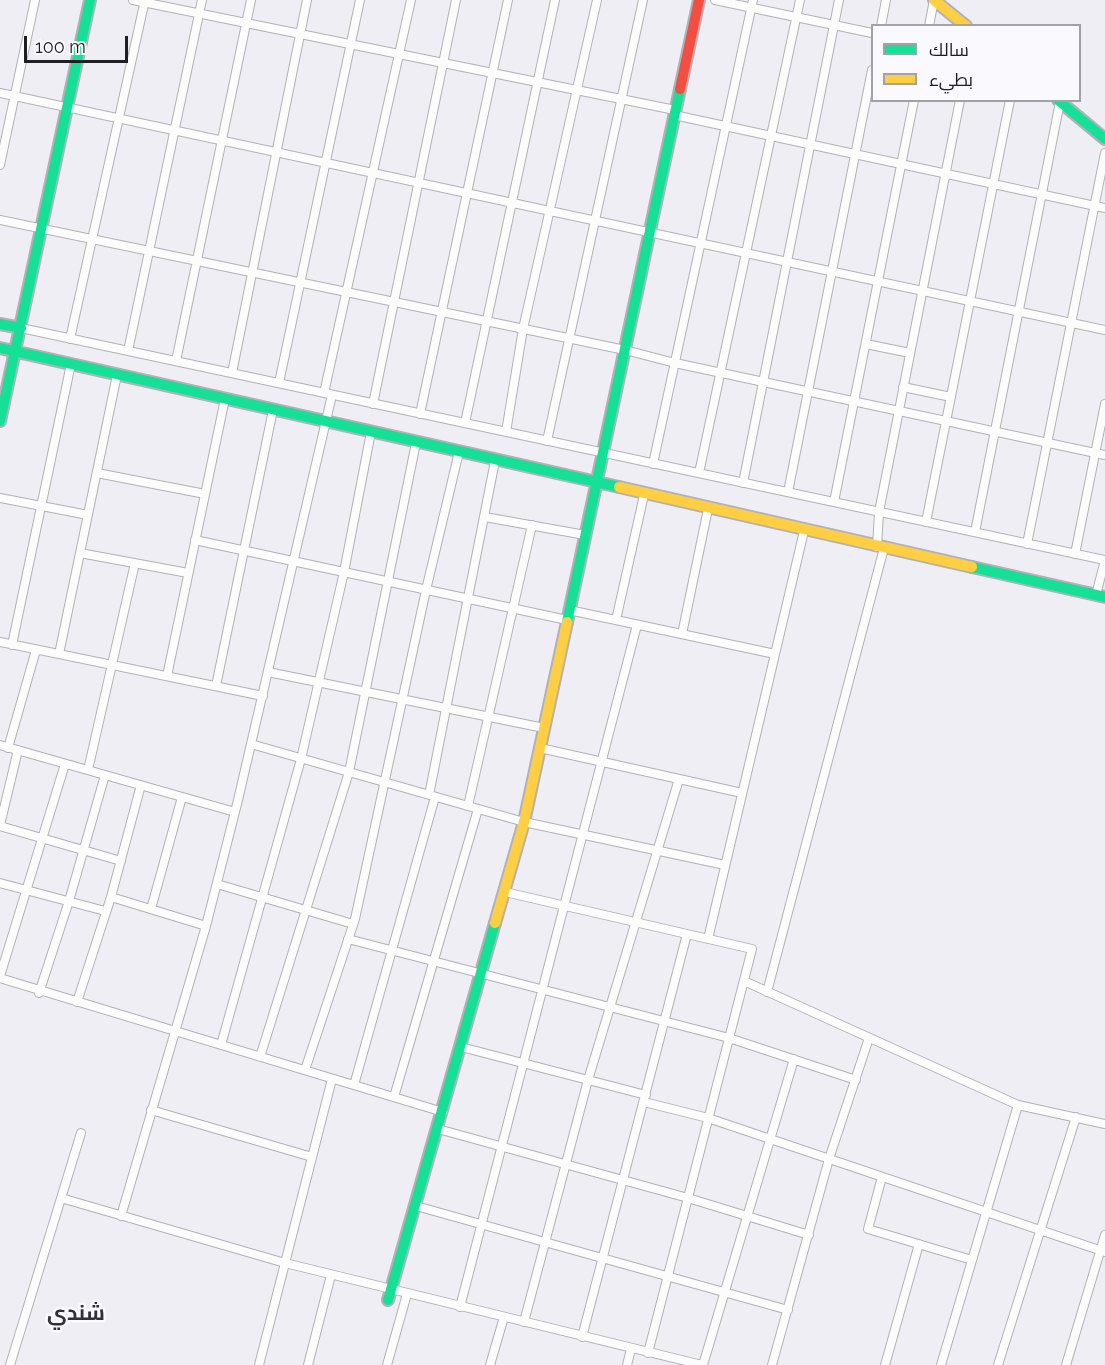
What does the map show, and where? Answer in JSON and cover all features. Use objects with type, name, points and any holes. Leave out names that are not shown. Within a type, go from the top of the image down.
[{"type":"street","points":[[0,165],[35,0]]},
{"type":"street","points":[[0,421],[90,0]]},
{"type":"street","points":[[133,0],[622,99],[726,126],[1105,208]]},
{"type":"street","points":[[128,351],[202,0]]},
{"type":"street","points":[[176,362],[251,0]]},
{"type":"street","points":[[232,373],[307,0]]},
{"type":"street","points":[[279,383],[360,0]]},
{"type":"street","points":[[121,1216],[206,926],[263,696],[327,422],[328,394],[346,292],[411,0]]},
{"type":"street","points":[[373,404],[456,0]]},
{"type":"street","points":[[420,414],[508,0]]},
{"type":"street","points":[[465,423],[555,0]]},
{"type":"street","points":[[506,432],[524,329],[597,0]]},
{"type":"street","points":[[547,441],[643,0]]},
{"type":"street","points":[[389,1295],[462,1047],[524,822],[699,0]]},
{"type":"street","points":[[715,0],[752,4],[797,17],[871,33]]},
{"type":"street","points":[[699,473],[800,0]]},
{"type":"street","points":[[743,483],[839,0]]},
{"type":"street","points":[[881,24],[886,0]]},
{"type":"street","points":[[929,24],[934,0],[964,24]]},
{"type":"street","points":[[70,339],[144,1]]},
{"type":"street","points":[[653,464],[752,4]]},
{"type":"street","points":[[788,492],[871,80]]},
{"type":"street","points":[[0,93],[1105,330]]},
{"type":"street","points":[[834,502],[914,102]]},
{"type":"street","points":[[766,992],[880,548],[879,512],[960,102]]},
{"type":"street","points":[[926,522],[1010,102]]},
{"type":"street","points":[[975,532],[1059,102]]},
{"type":"street","points":[[1060,102],[1105,139]]},
{"type":"street","points":[[1027,544],[1105,153]]},
{"type":"street","points":[[0,220],[625,350],[720,373],[1105,455]]},
{"type":"street","points":[[0,324],[1105,560],[1100,596],[0,348]]},
{"type":"street","points":[[866,344],[910,353]]},
{"type":"street","points":[[12,645],[71,364]]},
{"type":"street","points":[[59,654],[117,375]]},
{"type":"street","points":[[903,387],[951,398]]},
{"type":"street","points":[[167,676],[225,399]]},
{"type":"street","points":[[1075,554],[1105,404]]},
{"type":"street","points":[[216,686],[273,410]]},
{"type":"street","points":[[221,1045],[301,759],[344,572],[371,432]]},
{"type":"street","points":[[260,1057],[349,772],[416,442]]},
{"type":"street","points":[[305,1070],[353,924],[386,783],[426,590],[459,452]]},
{"type":"street","points":[[354,1085],[432,796],[495,461]]},
{"type":"street","points":[[97,473],[205,494]]},
{"type":"street","points":[[616,620],[644,495]]},
{"type":"street","points":[[0,498],[88,515]]},
{"type":"street","points":[[682,634],[708,509]]},
{"type":"street","points":[[484,517],[585,535]]},
{"type":"street","points":[[468,806],[511,609],[532,525]]},
{"type":"street","points":[[708,939],[804,531]]},
{"type":"street","points":[[195,540],[511,609],[616,620],[775,654]]},
{"type":"street","points":[[80,553],[188,573]]},
{"type":"street","points":[[88,770],[114,665],[135,563]]},
{"type":"street","points":[[460,1306],[637,625]]},
{"type":"street","points":[[0,642],[263,696]]},
{"type":"street","points":[[36,650],[4,746],[235,812]]},
{"type":"street","points":[[268,672],[544,728]]},
{"type":"street","points":[[251,744],[524,822],[725,865]]},
{"type":"street","points":[[540,748],[742,793]]},
{"type":"street","points":[[18,750],[0,825],[121,861]]},
{"type":"street","points":[[65,764],[0,977],[39,992],[443,1112]]},
{"type":"street","points":[[39,992],[69,901],[105,775]]},
{"type":"street","points":[[524,1322],[588,1080],[679,779]]},
{"type":"street","points":[[77,1002],[111,897],[141,785]]},
{"type":"street","points":[[151,909],[182,797]]},
{"type":"street","points":[[394,1097],[478,809]]},
{"type":"street","points":[[0,883],[105,911]]},
{"type":"street","points":[[217,884],[353,924]]},
{"type":"street","points":[[505,892],[752,949],[648,1353]]},
{"type":"street","points":[[111,897],[206,926]]},
{"type":"street","points":[[582,1337],[687,934]]},
{"type":"street","points":[[348,939],[729,1038],[856,1080]]},
{"type":"street","points":[[744,981],[1018,1105],[1105,1124]]},
{"type":"street","points":[[772,1365],[830,1159],[869,1038]]},
{"type":"street","points":[[462,1047],[588,1080],[708,1118],[1103,1251]]},
{"type":"street","points":[[61,1198],[331,1275],[389,1295],[408,1294],[703,1365],[794,1059]]},
{"type":"street","points":[[259,1365],[332,1079]]},
{"type":"street","points":[[940,1365],[1018,1105]]},
{"type":"street","points":[[151,1110],[312,1157]]},
{"type":"street","points":[[998,1365],[1076,1118]]},
{"type":"street","points":[[438,1129],[688,1197],[808,1235]]},
{"type":"street","points":[[10,1365],[81,1133]]},
{"type":"street","points":[[882,1177],[868,1229],[972,1260]]},
{"type":"street","points":[[416,1206],[788,1310]]},
{"type":"street","points":[[1068,1364],[1103,1251],[1105,1235]]},
{"type":"street","points":[[885,1365],[919,1244]]},
{"type":"street","points":[[308,1365],[331,1275]]},
{"type":"street","points":[[387,1365],[408,1294]]},
{"type":"street","points":[[490,1365],[504,1317]]},
{"type":"street","points":[[627,1365],[631,1349]]},
{"type":"traffic: fast","points":[[0,421],[90,0]]},
{"type":"traffic: fast","points":[[567,622],[680,89]]},
{"type":"traffic: fast","points":[[1060,102],[1105,139]]},
{"type":"traffic: fast","points":[[0,324],[21,328]]},
{"type":"traffic: fast","points":[[0,348],[619,487]]},
{"type":"traffic: fast","points":[[972,567],[1105,597]]},
{"type":"traffic: fast","points":[[388,1300],[495,923]]},
{"type":"traffic: slow","points":[[934,0],[964,24]]},
{"type":"traffic: slow","points":[[619,487],[972,567]]},
{"type":"traffic: slow","points":[[495,923],[524,822],[567,622]]},
{"type":"traffic: jam","points":[[680,89],[699,0]]},
{"type":"district","name":"شندي","points":[[76,1314]]}]
